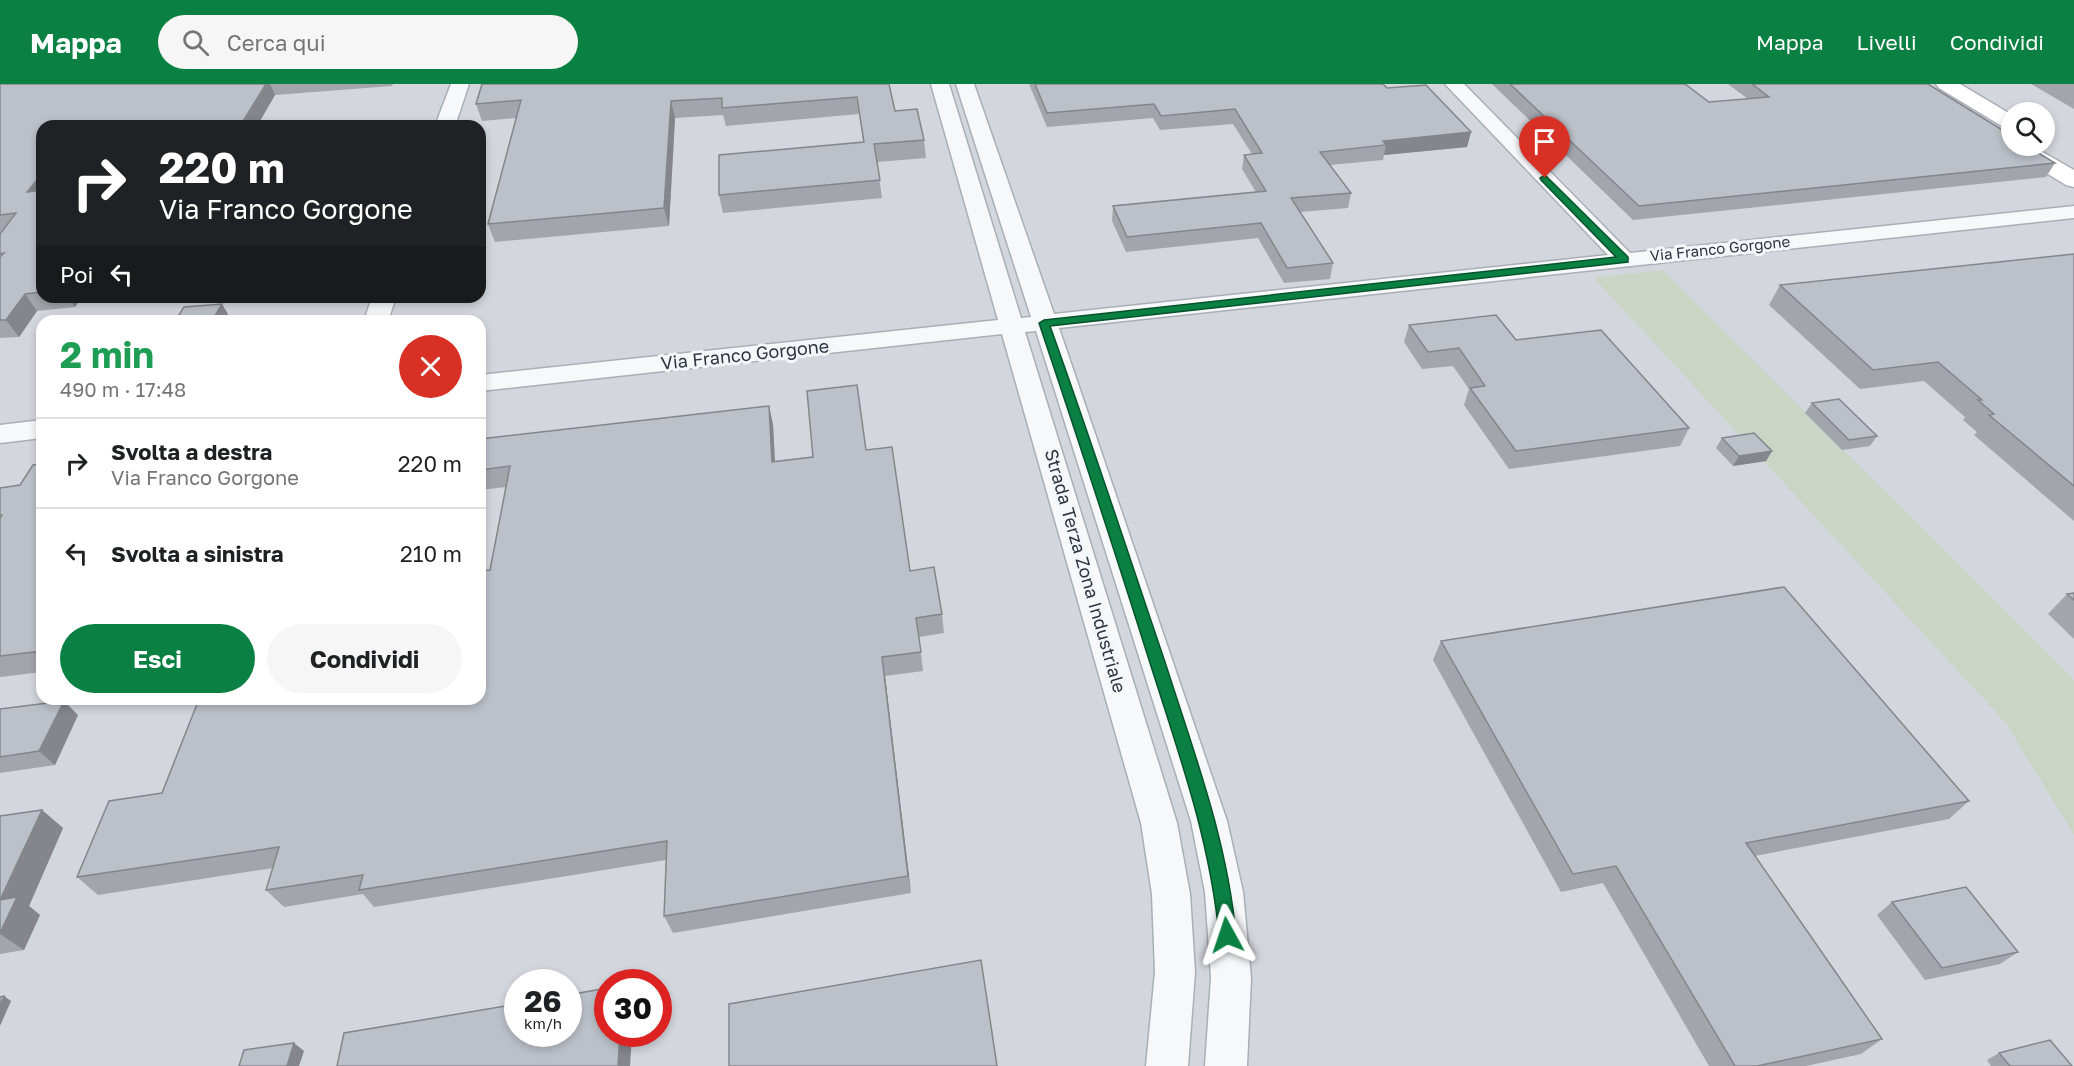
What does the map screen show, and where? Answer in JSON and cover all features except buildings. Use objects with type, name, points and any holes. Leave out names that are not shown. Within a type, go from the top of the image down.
[{"type":"main road","points":[[1936,87],[2001,119]]},
{"type":"main road","points":[[1936,87],[2001,134]]},
{"type":"main road","points":[[2055,151],[2074,162]]},
{"type":"main road","points":[[2034,156],[2074,180]]},
{"type":"street","points":[[447,120],[460,84]]},
{"type":"street","name":"Strada Terza Zona Industriale","points":[[940,84],[1010,327],[1051,455],[1159,824],[1171,894],[1175,972],[1167,1066]]},
{"type":"street","name":"Strada Terza Zona Industriale","points":[[965,84],[1209,821],[1224,892],[1231,978],[1226,1066]]},
{"type":"street","points":[[1454,84],[1624,259]]},
{"type":"street","name":"Via Franco Gorgone","points":[[486,382],[2074,212]]},
{"type":"street","points":[[0,434],[36,430]]},
{"type":"shaded area","points":[[0,84],[2074,84],[2074,1066],[0,1066]]},
{"type":"green space","points":[[1663,270],[2074,680],[2074,835],[2006,723],[1594,278]]},
{"type":"route","points":[[1227,935],[1224,892],[1209,821],[1094,468],[1044,323],[1624,259],[1545,178]]}]
